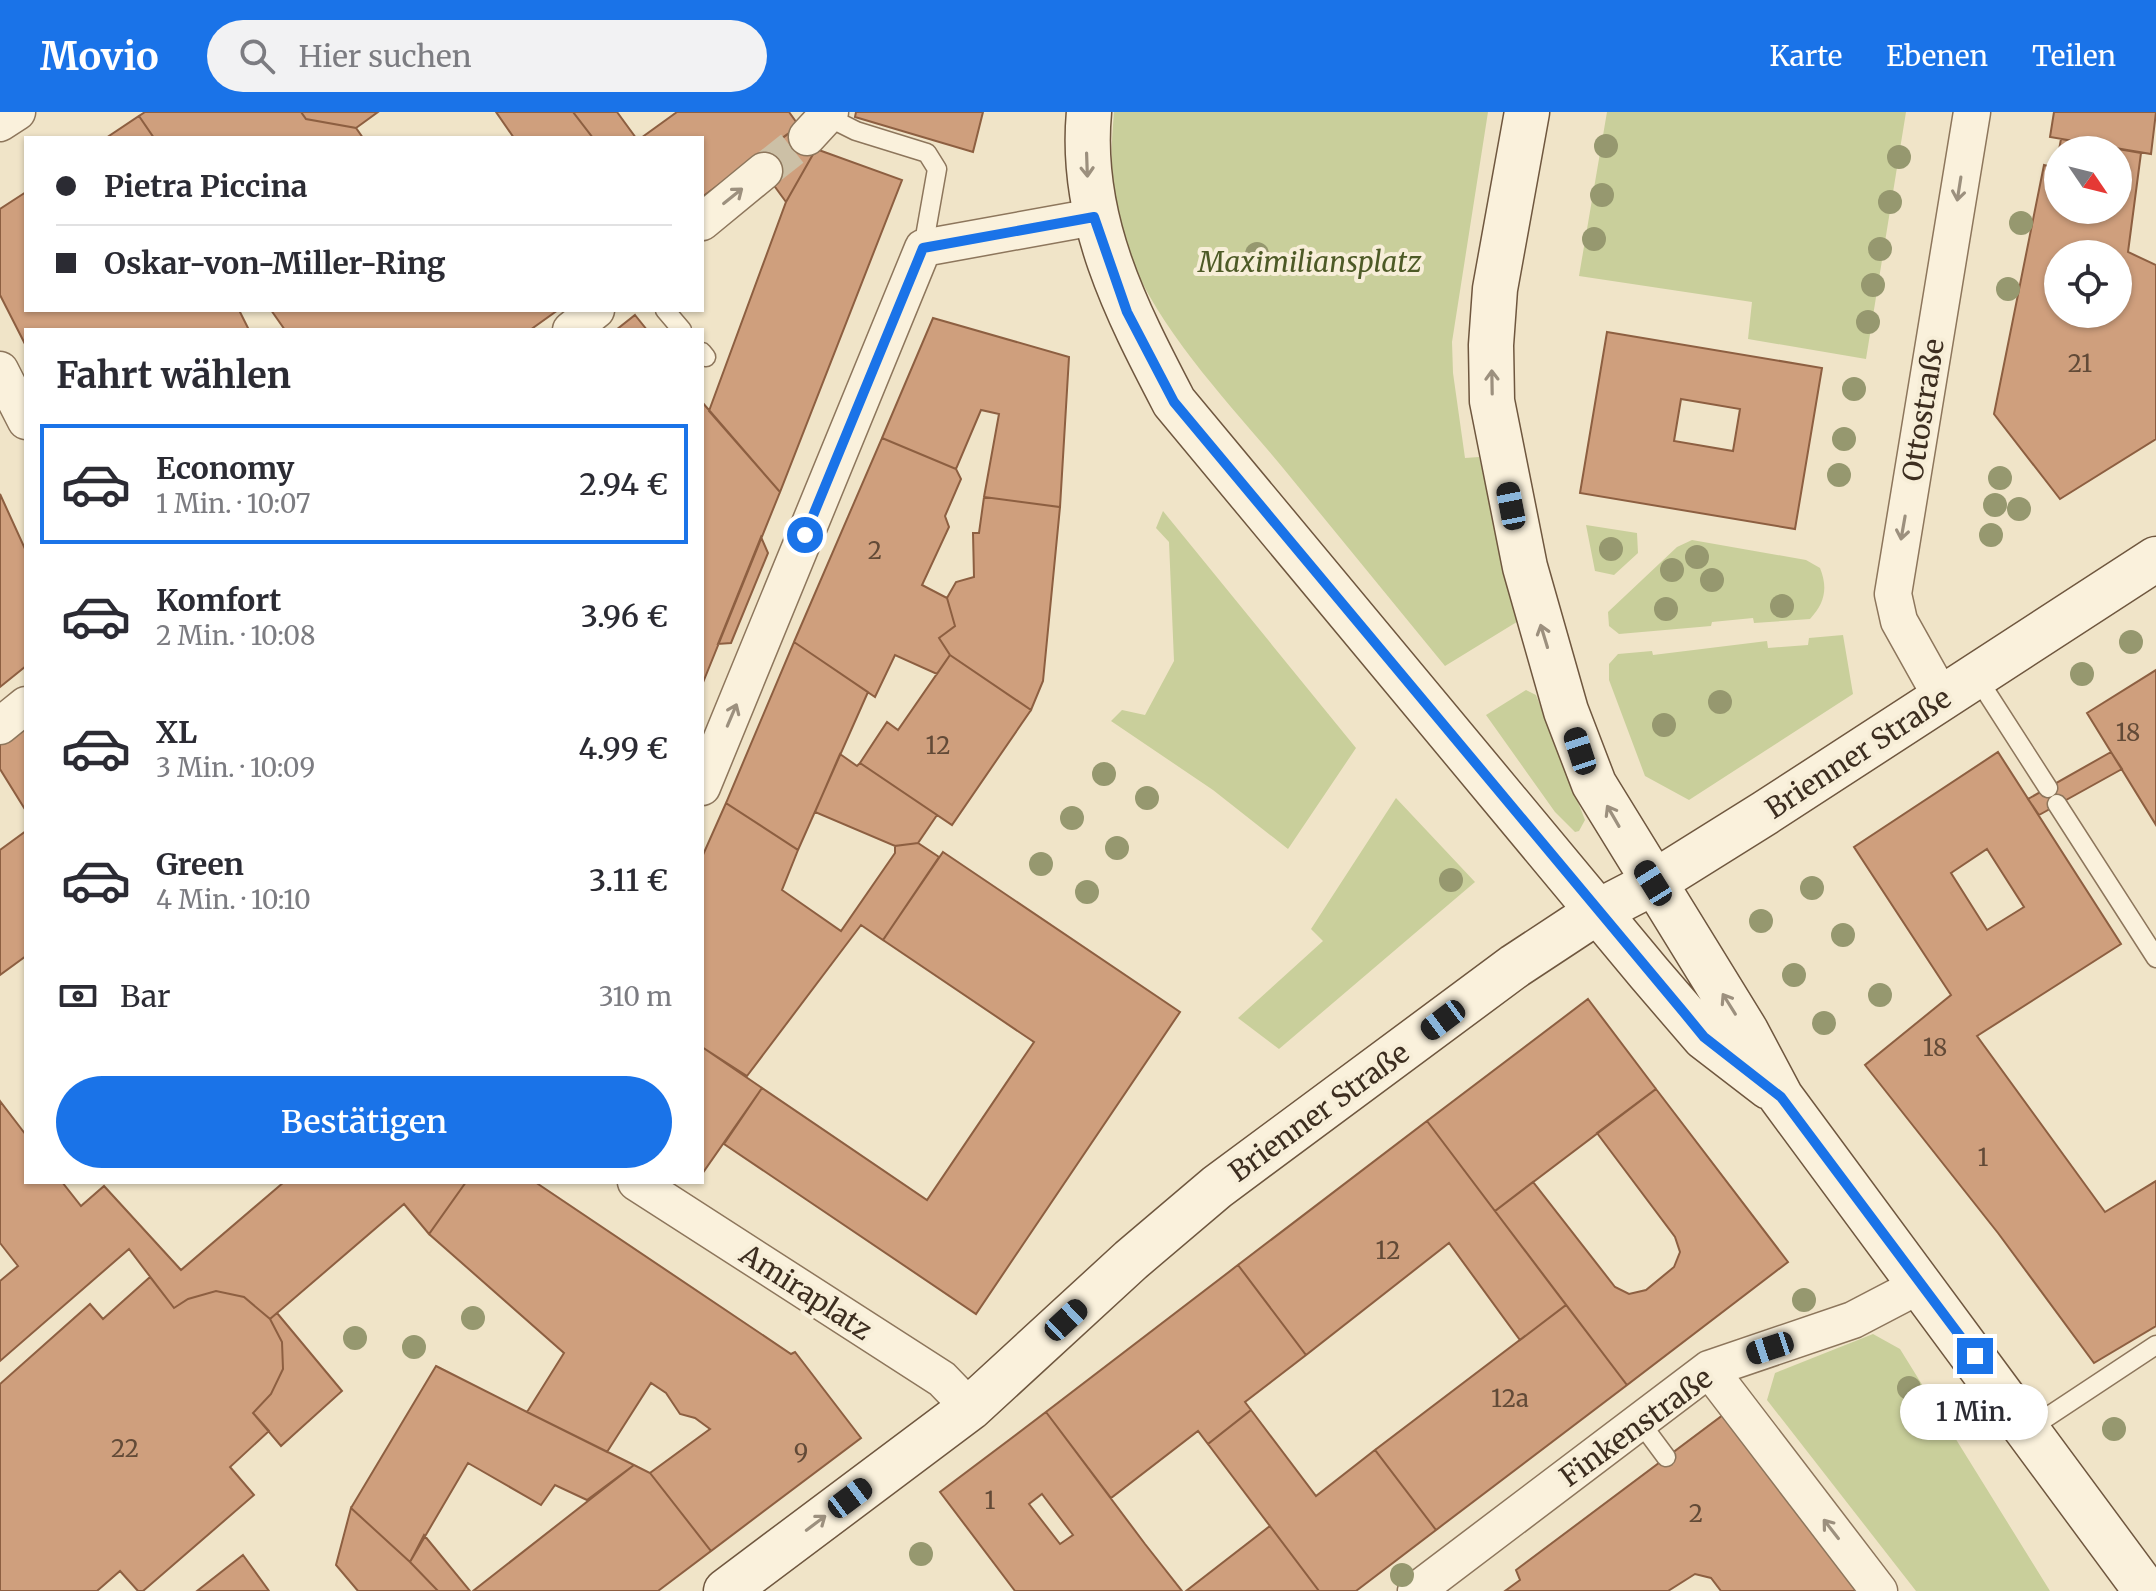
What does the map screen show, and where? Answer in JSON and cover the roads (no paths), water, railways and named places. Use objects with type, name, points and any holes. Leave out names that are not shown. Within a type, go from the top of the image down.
[{"type":"main road","points":[[1089,112],[1088,182],[1094,217],[1127,312],[1174,402],[1704,1037],[1781,1097]]},
{"type":"main road","points":[[1527,112],[1495,289],[1492,401],[1525,567],[1580,751],[1594,784],[1746,1031],[1781,1097],[2146,1591]]},
{"type":"main road","name":"Brienner Straße","points":[[726,1591],[970,1408],[1131,1260],[1217,1187],[1515,966],[1597,912],[1653,883],[2156,559]]},
{"type":"street","points":[[0,123],[17,112]]},
{"type":"street","name":"Ottostraße","points":[[1959,687],[1899,621],[1893,594],[1972,112]]},
{"type":"street","points":[[704,220],[764,171]]},
{"type":"street","points":[[704,782],[923,248],[1094,217]]},
{"type":"street","points":[[574,328],[594,312]]},
{"type":"street","points":[[0,370],[24,417]]},
{"type":"street","points":[[0,726],[24,707]]},
{"type":"street","name":"Amiraplatz","points":[[639,1184],[942,1379],[970,1408]]},
{"type":"street","name":"Finkenstraße","points":[[1416,1591],[1709,1369],[1853,1320],[1922,1284]]},
{"type":"street","points":[[1709,1369],[1879,1591]]},
{"type":"lane","points":[[822,122],[927,153],[937,169],[923,248]]},
{"type":"lane","points":[[667,312],[680,328]]},
{"type":"lane","points":[[1959,687],[2052,796],[2156,958]]},
{"type":"lane","points":[[2029,1429],[2156,1345]]},
{"type":"lane","points":[[1640,1422],[1666,1457]]},
{"type":"tunnel","points":[[764,171],[807,137]]},
{"type":"park label","name":"Maximiliansplatz","points":[[1310,262]]}]
